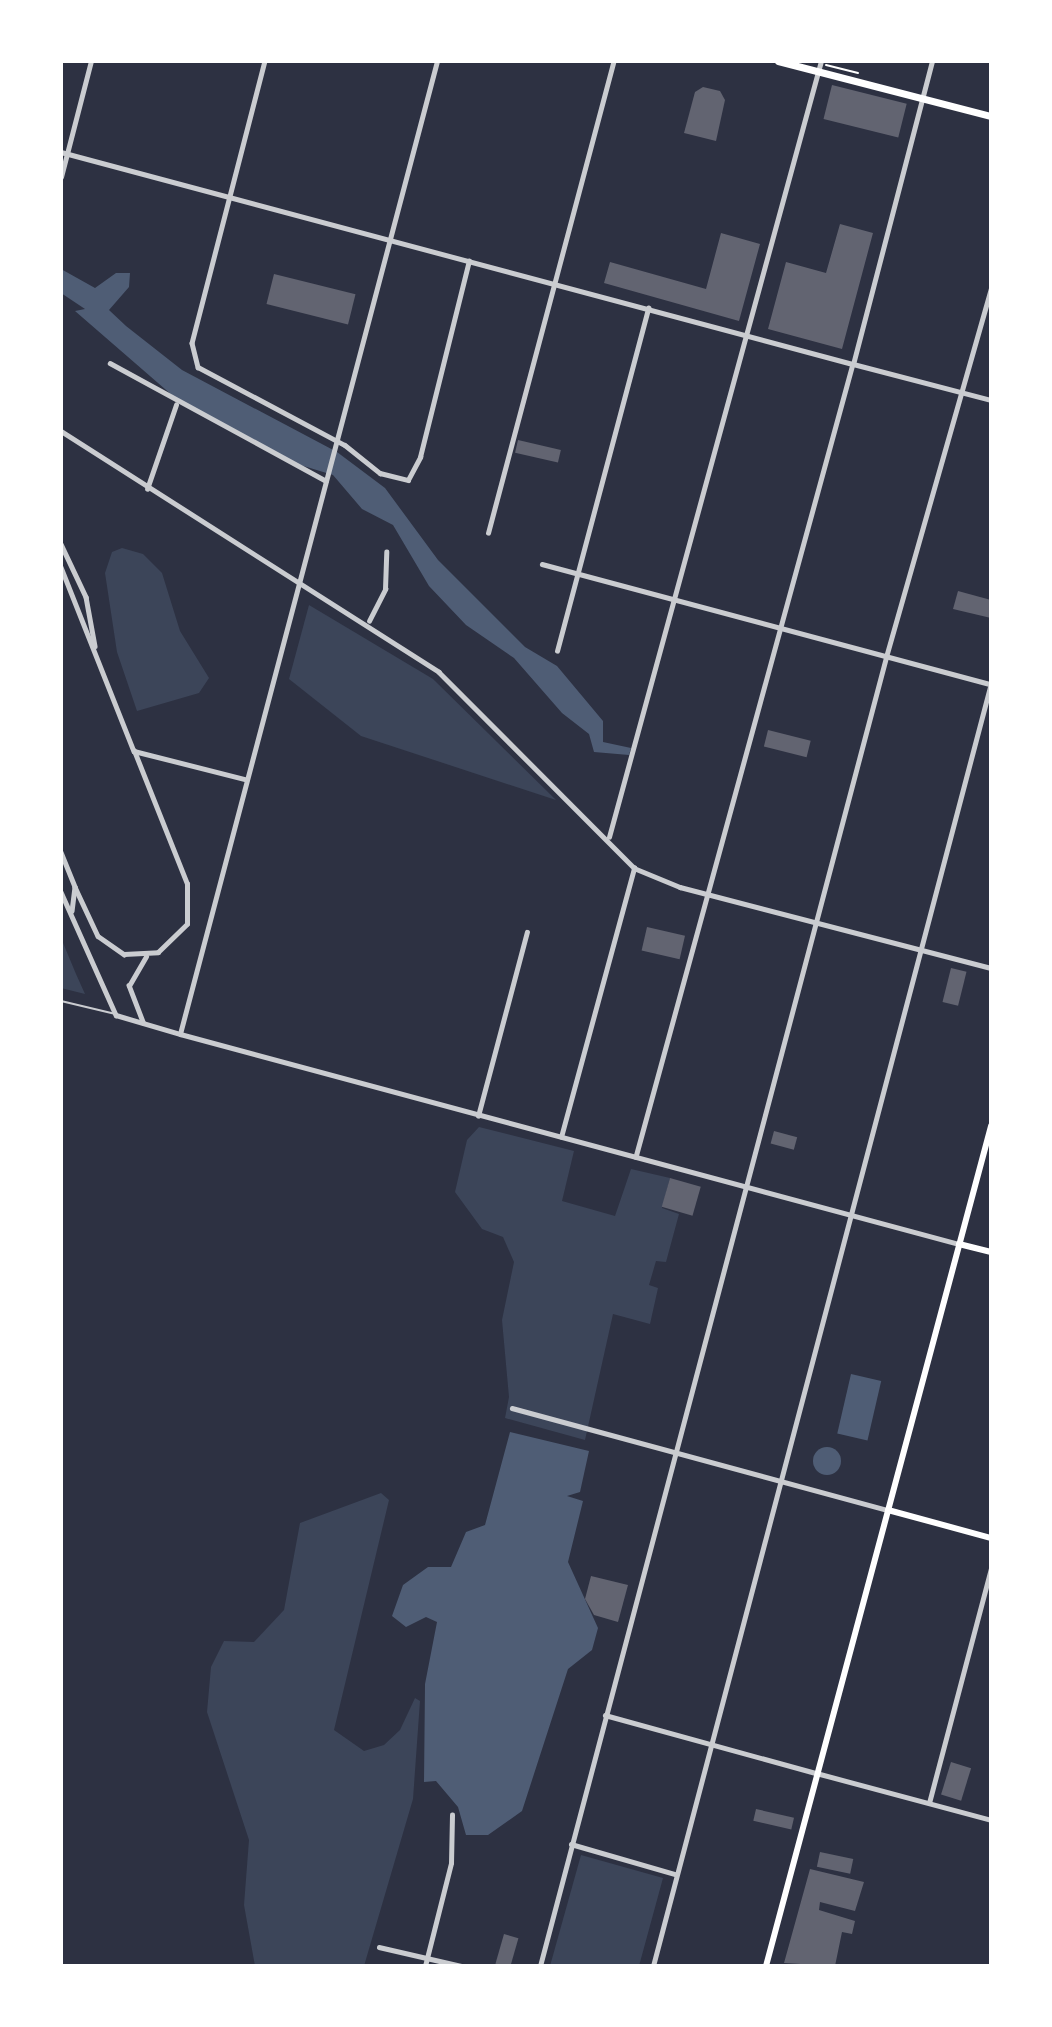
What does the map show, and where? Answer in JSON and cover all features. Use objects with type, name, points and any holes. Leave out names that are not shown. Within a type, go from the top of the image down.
[{"type":"main road","points":[[778,61],[991,116]]},
{"type":"main road","points":[[766,1966],[991,1126]]},
{"type":"main road","points":[[960,1244],[991,1252]]},
{"type":"main road","points":[[888,1510],[991,1538]]},
{"type":"street","points":[[61,177],[64,153],[92,61]]},
{"type":"street","points":[[265,61],[191,350],[198,366],[336,440],[380,473],[404,481],[422,448],[469,261]]},
{"type":"street","points":[[180,1034],[245,779],[302,580],[336,440],[437,61]]},
{"type":"street","points":[[488,533],[614,61]]},
{"type":"street","points":[[608,838],[678,599],[821,61]]},
{"type":"street","points":[[636,1158],[706,892],[853,364],[932,61]]},
{"type":"street","points":[[64,153],[991,400]]},
{"type":"street","points":[[540,1966],[886,656],[964,392],[991,288]]},
{"type":"street","points":[[557,651],[581,575],[648,309]]},
{"type":"street","points":[[110,363],[176,405],[326,479]]},
{"type":"street","points":[[147,489],[176,405]]},
{"type":"street","points":[[61,431],[147,489],[369,621],[464,693],[608,838],[634,868],[706,892],[991,968]]},
{"type":"street","points":[[61,544],[86,597],[95,650]]},
{"type":"street","points":[[369,621],[385,589],[386,552]]},
{"type":"street","points":[[542,564],[991,684],[919,949],[853,1216],[675,1874],[653,1966]]},
{"type":"street","points":[[61,567],[191,899],[181,934],[146,957],[129,986],[144,1023]]},
{"type":"street","points":[[134,751],[245,779]]},
{"type":"street","points":[[61,852],[75,887],[106,944],[146,957]]},
{"type":"street","points":[[561,1138],[634,868]]},
{"type":"street","points":[[72,912],[75,887]]},
{"type":"street","points":[[61,892],[116,1015],[478,1117],[960,1244]]},
{"type":"street","points":[[478,1117],[527,932]]},
{"type":"street","points":[[512,1408],[888,1510]]},
{"type":"street","points":[[929,1803],[991,1569]]},
{"type":"street","points":[[605,1715],[991,1820]]},
{"type":"street","points":[[425,1966],[452,1863],[452,1815]]},
{"type":"street","points":[[571,1844],[675,1874]]},
{"type":"street","points":[[379,1947],[461,1966]]},
{"type":"lane","points":[[61,1001],[116,1015]]},
{"type":"shaded area","points":[[61,269],[95,288],[116,273],[130,273],[129,287],[109,310],[126,326],[182,370],[337,452],[385,488],[438,560],[525,647],[557,666],[603,721],[603,742],[631,748],[629,755],[594,752],[589,734],[562,713],[514,658],[466,625],[429,586],[393,525],[362,509],[333,475],[297,464],[173,396],[75,311],[85,309],[61,293]]},
{"type":"shaded area","points":[[122,548],[143,554],[162,573],[180,631],[209,678],[199,693],[137,711],[117,652],[105,573],[112,552]]},
{"type":"shaded area","points":[[309,605],[433,679],[556,800],[361,736],[289,679]]},
{"type":"shaded area","points":[[61,938],[76,974],[85,994],[61,988]]},
{"type":"shaded area","points":[[479,1127],[574,1151],[562,1201],[615,1216],[631,1169],[670,1178],[662,1208],[679,1214],[666,1262],[656,1261],[649,1285],[658,1288],[650,1324],[613,1314],[585,1440],[505,1418],[509,1397],[502,1320],[514,1262],[503,1237],[482,1229],[455,1192],[467,1140]]},
{"type":"shaded area","points":[[851,1374],[881,1381],[867,1440],[837,1433]]},
{"type":"shaded area","points":[[510,1432],[589,1451],[580,1492],[567,1496],[583,1501],[568,1562],[598,1628],[592,1650],[568,1669],[522,1811],[488,1835],[466,1835],[458,1807],[436,1781],[424,1782],[425,1684],[437,1622],[426,1617],[406,1627],[392,1616],[403,1585],[428,1567],[451,1567],[466,1532],[485,1525]]},
{"type":"shaded area","points":[[827,1447],[837,1451],[841,1461],[837,1471],[827,1475],[817,1471],[813,1461],[817,1451]]},
{"type":"shaded area","points":[[381,1493],[389,1500],[334,1730],[364,1751],[384,1745],[400,1730],[415,1698],[420,1701],[413,1799],[364,1966],[255,1966],[244,1905],[249,1840],[207,1712],[211,1667],[224,1641],[254,1642],[284,1610],[300,1523]]},
{"type":"shaded area","points":[[581,1855],[663,1878],[639,1966],[550,1966]]},
{"type":"building","points":[[832,85],[907,104],[898,138],[824,119]]},
{"type":"building","points":[[703,87],[720,91],[725,100],[716,141],[684,133],[695,92]]},
{"type":"building","points":[[840,224],[873,233],[842,349],[768,329],[786,262],[826,273]]},
{"type":"building","points":[[721,233],[760,244],[739,321],[604,283],[610,262],[706,289]]},
{"type":"building","points":[[274,274],[356,294],[348,324],[267,304]]},
{"type":"building","points":[[518,440],[561,450],[558,463],[515,453]]},
{"type":"building","points":[[958,591],[991,600],[991,618],[953,609]]},
{"type":"building","points":[[768,730],[811,741],[807,757],[764,746]]},
{"type":"building","points":[[647,927],[685,936],[680,959],[642,950]]},
{"type":"building","points":[[951,968],[967,972],[958,1006],[943,1002]]},
{"type":"building","points":[[774,1131],[797,1137],[794,1150],[771,1144]]},
{"type":"building","points":[[670,1178],[701,1187],[692,1216],[662,1207]]},
{"type":"building","points":[[591,1576],[628,1585],[618,1622],[594,1615],[585,1599]]},
{"type":"building","points":[[951,1762],[971,1768],[961,1801],[941,1795]]},
{"type":"building","points":[[756,1809],[794,1818],[791,1829],[753,1821]]},
{"type":"building","points":[[820,1852],[853,1859],[850,1874],[817,1867]]},
{"type":"building","points":[[810,1869],[864,1882],[855,1911],[820,1902],[819,1910],[855,1921],[852,1934],[842,1932],[835,1966],[784,1963]]},
{"type":"building","points":[[504,1934],[518,1938],[510,1966],[495,1964]]}]
